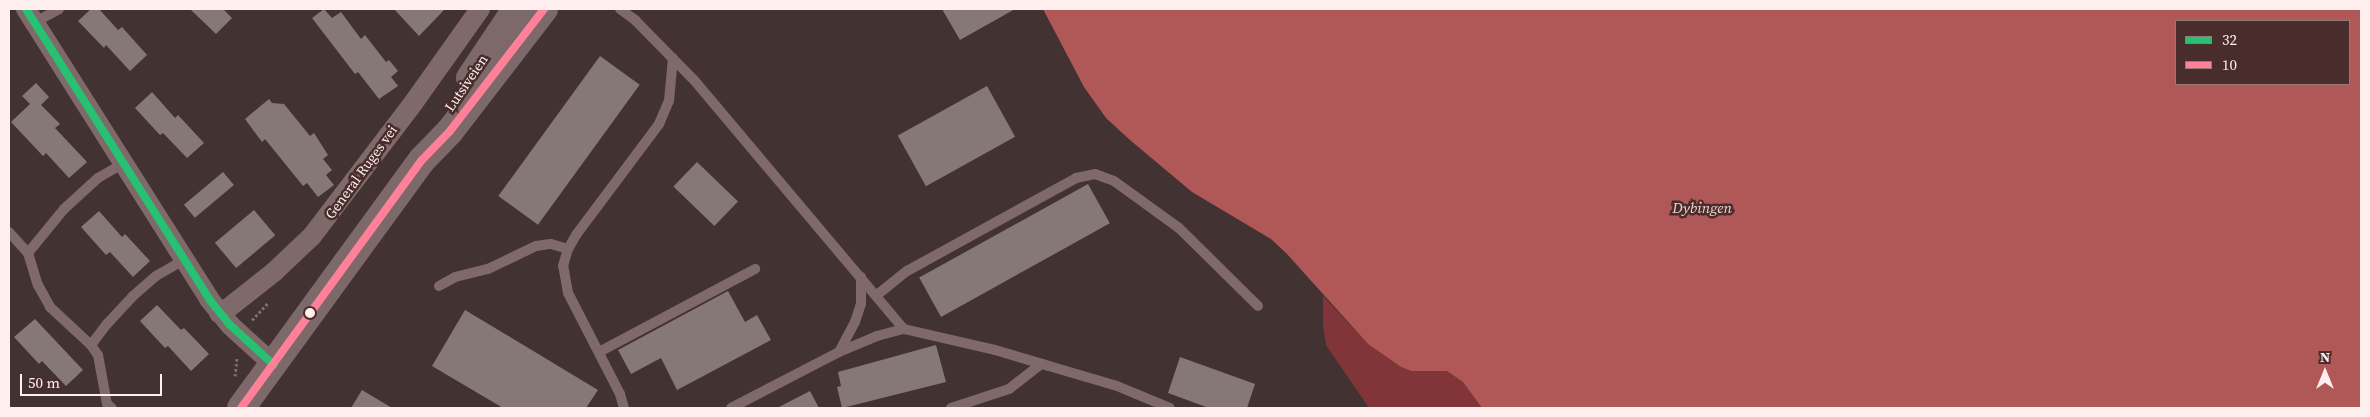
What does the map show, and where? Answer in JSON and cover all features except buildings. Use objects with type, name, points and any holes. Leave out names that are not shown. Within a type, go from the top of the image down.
[{"type":"main road","name":"Lutsiveien","points":[[422,160],[439,123],[516,9]]},
{"type":"main road","name":"Lutsiveien","points":[[241,408],[422,160],[450,131],[544,9]]},
{"type":"street","name":"General Ruges vei","points":[[219,313],[227,310],[274,272],[323,224],[480,9]]},
{"type":"street","points":[[31,16],[219,313],[238,334],[274,365]]},
{"type":"lane","points":[[31,16],[59,9]]},
{"type":"lane","points":[[620,9],[673,58],[861,276],[904,329]]},
{"type":"lane","points":[[625,407],[568,293],[563,278],[563,266],[568,249],[659,124],[669,101],[673,58]]},
{"type":"lane","points":[[28,253],[64,209],[98,178],[124,163]]},
{"type":"lane","points":[[877,295],[907,270],[1076,178],[1095,174],[1114,180],[1179,228],[1258,306]]},
{"type":"lane","points":[[9,232],[28,253],[38,285],[50,307],[91,345],[98,355],[107,404],[112,408]]},
{"type":"lane","points":[[439,286],[455,276],[488,269],[536,246],[551,244],[568,249]]},
{"type":"lane","points":[[91,345],[133,296],[156,276],[185,259]]},
{"type":"lane","points":[[599,352],[755,269]]},
{"type":"lane","points":[[839,352],[856,322],[861,304],[861,276]]},
{"type":"lane","points":[[731,408],[839,352],[877,336],[904,329],[995,350],[1117,386],[1170,408]]},
{"type":"lane","points":[[951,408],[1009,389],[1041,364]]},
{"type":"path","points":[[233,349],[237,357],[236,374],[233,382]]},
{"type":"shaded area","points":[[1323,296],[1368,344],[1401,367],[1411,371],[1447,371],[1463,382],[1482,408],[1369,408],[1326,345],[1323,326]]},
{"type":"water","name":"Dybingen","points":[[1043,9],[2361,9],[2361,408],[1482,408],[1463,382],[1447,371],[1411,371],[1401,367],[1368,344],[1287,254],[1271,239],[1192,192],[1106,118],[1084,87]]},
{"type":"transit line","name":"32","points":[[26,9],[209,299],[230,325],[274,365]]},
{"type":"transit line","name":"10","points":[[241,408],[422,160],[450,131],[544,9]]}]
